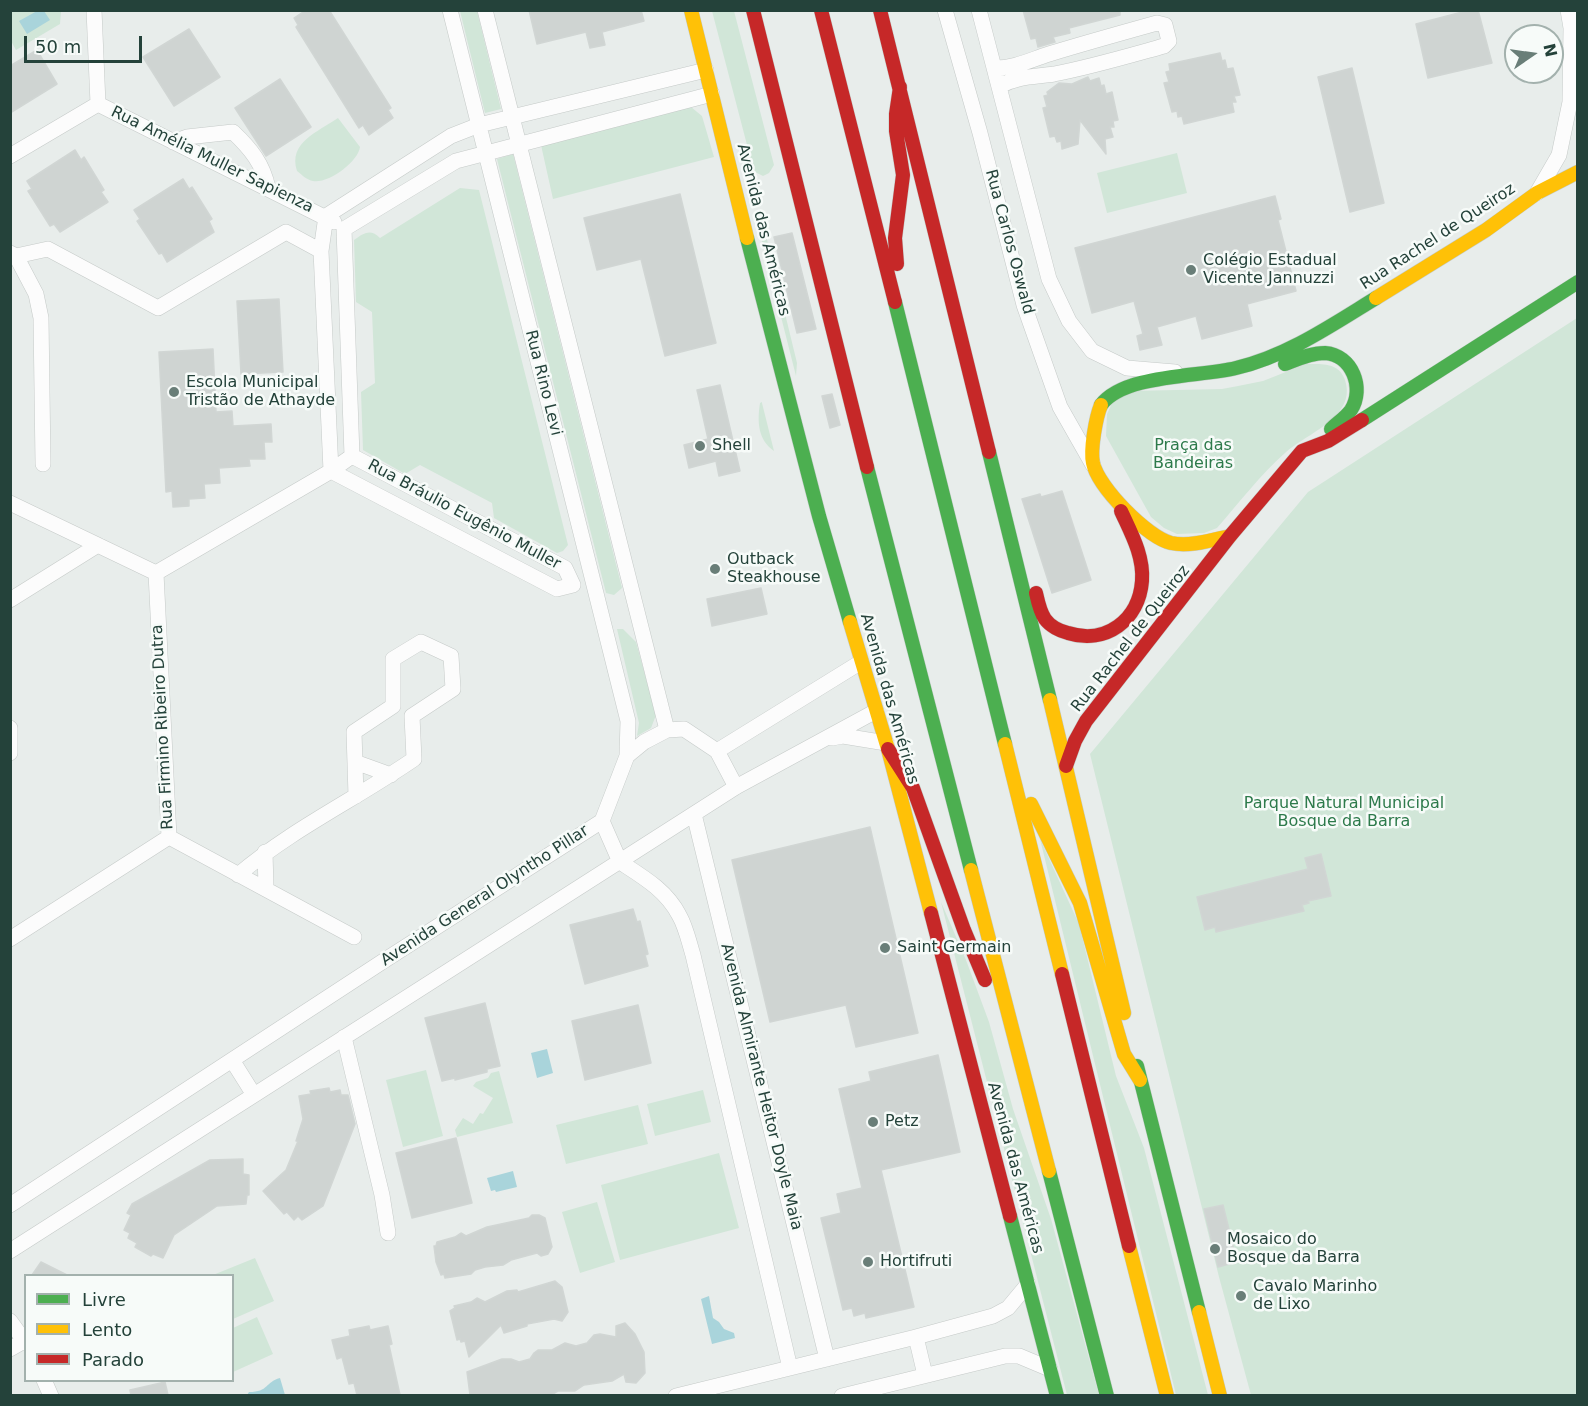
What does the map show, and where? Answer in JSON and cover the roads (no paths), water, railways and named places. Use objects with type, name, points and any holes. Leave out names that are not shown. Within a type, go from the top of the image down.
[{"type":"main road","name":"Avenida das Américas","points":[[692,10],[729,166],[819,516],[887,746],[1057,1395]]},
{"type":"main road","name":"Avenida das Américas","points":[[753,10],[874,494],[1107,1395]]},
{"type":"main road","points":[[820,10],[902,328],[999,727],[1167,1395]]},
{"type":"main road","points":[[880,10],[1066,766],[1140,1080],[1221,1395]]},
{"type":"main road","points":[[900,87],[896,123],[903,175],[895,250],[902,328]]},
{"type":"main road","name":"Rua Rachel de Queiroz","points":[[1230,536],[1195,543],[1172,543],[1155,538],[1117,502],[1093,465],[1098,410],[1110,393],[1120,387],[1234,369],[1263,361],[1319,333],[1486,230],[1537,193],[1578,172]]},
{"type":"main road","name":"Rua Rachel de Queiroz","points":[[1066,766],[1075,741],[1086,721],[1230,536],[1302,451],[1328,441],[1405,394],[1578,282]]},
{"type":"main road","points":[[1263,361],[1284,364],[1307,354],[1329,353],[1341,357],[1350,367],[1356,378],[1357,392],[1353,408],[1331,428],[1328,441]]},
{"type":"main road","points":[[1016,565],[1034,583],[1039,606],[1045,619],[1058,629],[1084,637],[1095,638],[1107,634],[1126,621],[1135,609],[1142,581],[1141,561],[1133,536],[1117,502]]},
{"type":"main road","points":[[999,727],[1034,812],[1080,903],[1124,1054],[1140,1080]]},
{"type":"main road","points":[[887,746],[913,788],[964,930],[1003,1021],[1033,1136],[1042,1147]]},
{"type":"street","points":[[10,156],[98,104],[94,10]]},
{"type":"street","name":"Rua Rino Levi","points":[[450,10],[628,721],[627,756]]},
{"type":"street","points":[[485,10],[667,730]]},
{"type":"street","name":"Rua Carlos Oswald","points":[[945,10],[980,133],[1024,304],[1060,407],[1093,465]]},
{"type":"street","name":"Rua Carlos Oswald","points":[[979,10],[1049,279],[1069,321],[1092,351],[1127,368],[1199,375]]},
{"type":"street","points":[[1537,193],[1559,155],[1574,104],[1571,28],[1568,10]]},
{"type":"street","points":[[995,68],[1007,68],[1026,63],[1046,55],[1157,23],[1165,25],[1169,41],[1164,46],[1053,74],[1029,75],[1000,86]]},
{"type":"street","points":[[326,216],[452,136],[479,125],[706,70]]},
{"type":"street","points":[[352,456],[344,229],[456,161],[712,94]]},
{"type":"street","name":"Rua Amélia Muller Sapienza","points":[[98,104],[326,216],[344,229]]},
{"type":"street","points":[[173,142],[187,137],[233,132],[249,147],[261,165],[266,175],[268,188]]},
{"type":"street","name":"Rua Amélia Muller Sapienza","points":[[326,216],[321,252],[331,471]]},
{"type":"street","points":[[43,464],[41,318],[36,294],[13,254],[48,249],[158,308],[286,232],[321,252]]},
{"type":"street","name":"Rua Bráulio Eugênio Muller","points":[[156,573],[331,471],[352,456],[565,567],[573,585],[557,589],[331,471]]},
{"type":"street","points":[[10,503],[156,573]]},
{"type":"street","points":[[10,600],[98,545]]},
{"type":"street","name":"Rua Firmino Ribeiro Dutra","points":[[10,939],[169,837],[156,573]]},
{"type":"street","points":[[238,875],[265,852],[391,775],[414,759],[412,716],[453,689],[451,656],[421,642],[393,659],[393,706],[354,732],[356,796]]},
{"type":"street","points":[[717,751],[861,662]]},
{"type":"street","points":[[10,1251],[736,787],[876,711]]},
{"type":"street","points":[[10,728],[10,753]]},
{"type":"street","points":[[627,756],[644,742],[667,730],[684,729],[717,751],[736,787]]},
{"type":"street","points":[[823,740],[843,736],[887,746]]},
{"type":"street","name":"Avenida General Olyntho Pillar","points":[[10,1205],[602,821],[627,756]]},
{"type":"street","points":[[355,762],[391,775]]},
{"type":"street","name":"Avenida Almirante Heitor Doyle Maia","points":[[694,814],[827,1359]]},
{"type":"street","points":[[602,821],[620,862]]},
{"type":"street","points":[[169,837],[354,937]]},
{"type":"street","points":[[265,852],[266,888]]},
{"type":"street","name":"Avenida Almirante Heitor Doyle Maia","points":[[620,862],[650,881],[668,897],[680,916],[693,955],[790,1368]]},
{"type":"street","points":[[344,1037],[388,1233]]},
{"type":"street","points":[[232,1060],[254,1095]]},
{"type":"street","points":[[676,1395],[993,1316],[1008,1308],[1028,1284]]},
{"type":"street","points":[[10,1321],[24,1341]]},
{"type":"street","points":[[916,1337],[925,1375]]},
{"type":"street","points":[[10,1349],[24,1342]]},
{"type":"street","points":[[842,1395],[1005,1356],[1019,1356],[1050,1369]]},
{"type":"water","points":[[37,11],[44,11],[50,20],[27,34],[19,21]]},
{"type":"water","points":[[547,1049],[553,1073],[537,1078],[531,1053]]},
{"type":"water","points":[[513,1171],[517,1187],[491,1191],[487,1178]]},
{"type":"water","points":[[709,1296],[713,1318],[724,1329],[734,1333],[735,1338],[712,1344],[701,1299]]},
{"type":"water","points":[[280,1378],[285,1395],[247,1395],[249,1392],[264,1389]]},
{"type":"place","name":"Colégio Estadual Vicente Jannuzzi","points":[[1191,270]]},
{"type":"place","name":"Escola Municipal Tristão de Athayde","points":[[174,392]]},
{"type":"place","name":"Shell","points":[[700,446]]},
{"type":"place","name":"Outback Steakhouse","points":[[715,569]]},
{"type":"place","name":"Saint Germain","points":[[885,948]]},
{"type":"place","name":"Petz","points":[[873,1122]]},
{"type":"place","name":"Mosaico do Bosque da Barra","points":[[1215,1249]]},
{"type":"place","name":"Hortifruti","points":[[868,1262]]},
{"type":"place","name":"Cavalo Marinho de Lixo","points":[[1241,1296]]},
{"type":"park label","name":"Praça das Bandeiras","points":[[1193,455]]},
{"type":"park label","name":"Parque Natural Municipal Bosque da Barra","points":[[1344,813]]}]
